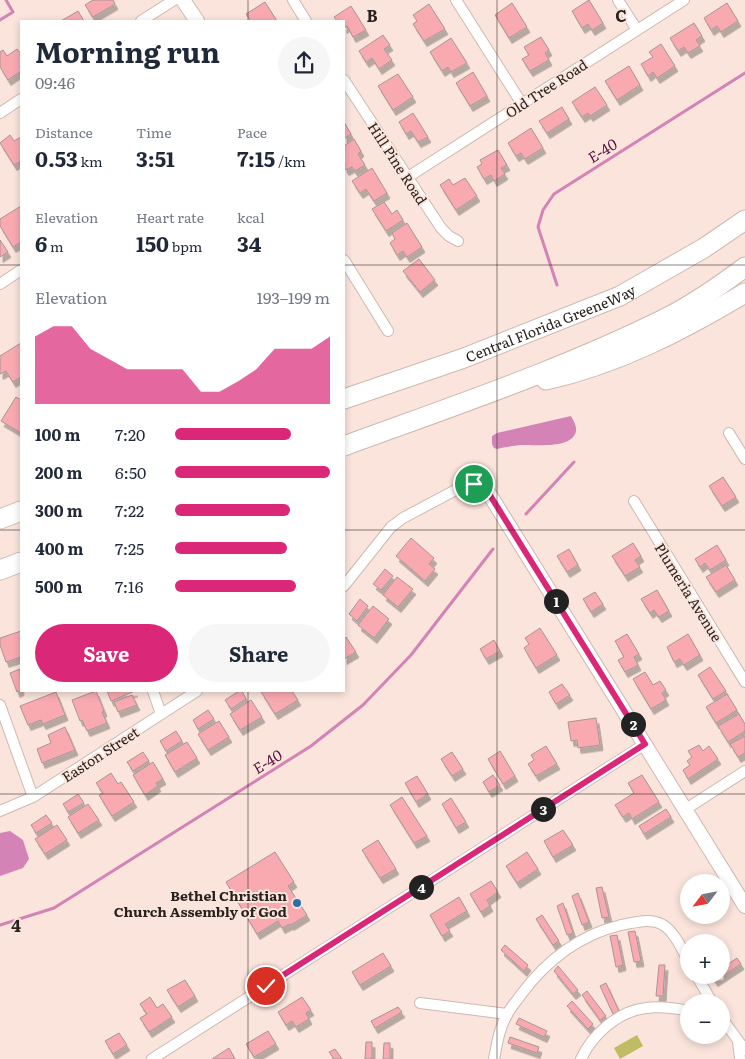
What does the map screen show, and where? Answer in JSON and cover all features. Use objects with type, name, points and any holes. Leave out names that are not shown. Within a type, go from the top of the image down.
[{"type":"highway","name":"Central Florida GreeneWay","points":[[345,399],[464,358],[620,296],[704,248],[745,220]]},
{"type":"highway","points":[[345,446],[498,390],[613,342],[670,316],[745,267]]},
{"type":"highway","points":[[498,390],[571,374],[630,354],[706,317],[745,294]]},
{"type":"highway","points":[[0,519],[20,511]]},
{"type":"highway","points":[[0,570],[20,562]]},
{"type":"street","points":[[144,20],[174,0]]},
{"type":"street","points":[[183,0],[195,20]]},
{"type":"street","points":[[293,0],[305,20]]},
{"type":"street","points":[[456,0],[522,104]]},
{"type":"street","points":[[618,0],[637,30]]},
{"type":"street","name":"Old Tree Road","points":[[408,177],[684,0]]},
{"type":"street","name":"Hill Pine Road","points":[[345,82],[442,228],[449,236],[458,241]]},
{"type":"street","points":[[0,113],[20,100]]},
{"type":"street","points":[[345,262],[388,331]]},
{"type":"street","points":[[0,284],[20,271]]},
{"type":"street","points":[[729,433],[745,459]]},
{"type":"street","points":[[345,585],[390,526],[466,485],[474,484],[488,492],[745,906]]},
{"type":"street","name":"Plumeria Avenue","points":[[634,501],[745,682]]},
{"type":"street","points":[[153,692],[161,714]]},
{"type":"street","name":"Easton Street","points":[[0,811],[33,797],[195,692]]},
{"type":"street","points":[[0,705],[33,797]]},
{"type":"street","points":[[152,1059],[645,744]]},
{"type":"street","points":[[686,809],[745,771]]},
{"type":"street","points":[[494,1059],[500,1031],[507,1014],[529,984],[547,964],[569,947],[612,928],[642,922],[658,922],[665,926],[680,948]]},
{"type":"street","points":[[420,1003],[507,1014]]},
{"type":"street","points":[[581,1059],[590,1042],[602,1030],[621,1017],[644,1008],[680,1009]]},
{"type":"street","points":[[730,1026],[741,1036],[745,1050]]},
{"type":"street","points":[[740,1059],[741,1036]]},
{"type":"shaded area","points":[[571,416],[576,431],[573,437],[560,444],[521,445],[497,449],[492,444],[492,436],[497,433]]},
{"type":"shaded area","points":[[10,831],[23,840],[29,859],[23,868],[0,876],[0,833]]},
{"type":"shaded area","points":[[637,1035],[643,1046],[620,1059],[614,1048]]},
{"type":"building","points":[[93,0],[113,0],[115,4],[93,17],[85,5]]},
{"type":"building","points":[[589,0],[603,23],[592,30],[588,24],[582,28],[572,11]]},
{"type":"building","points":[[265,2],[276,20],[250,20],[246,14]]},
{"type":"building","points":[[512,3],[527,27],[509,38],[495,15]]},
{"type":"building","points":[[727,3],[738,21],[721,32],[717,26],[711,30],[704,18]]},
{"type":"building","points":[[429,4],[445,29],[424,41],[413,24],[417,21],[413,15]]},
{"type":"building","points":[[351,6],[366,30],[353,37],[347,26],[345,27],[345,20],[336,20],[334,17]]},
{"type":"building","points":[[78,11],[83,20],[63,20]]},
{"type":"building","points":[[694,23],[702,36],[696,40],[700,46],[688,53],[684,47],[678,51],[670,38]]},
{"type":"building","points":[[383,35],[390,45],[384,49],[392,60],[379,69],[372,58],[366,62],[359,51]]},
{"type":"building","points":[[541,37],[549,50],[545,53],[549,60],[530,71],[522,59],[529,55],[524,47]]},
{"type":"building","points":[[451,38],[467,63],[451,72],[448,67],[442,71],[430,52]]},
{"type":"building","points":[[661,44],[675,66],[657,78],[653,72],[648,76],[641,64],[653,57],[649,52]]},
{"type":"building","points":[[17,49],[20,53],[20,72],[8,80],[0,67],[0,52],[3,50],[7,56]]},
{"type":"building","points":[[629,66],[640,85],[617,100],[605,81]]},
{"type":"building","points":[[473,72],[487,96],[470,106],[456,83]]},
{"type":"building","points":[[398,74],[413,97],[393,110],[378,86]]},
{"type":"building","points":[[595,87],[607,105],[590,116],[588,113],[582,117],[572,102]]},
{"type":"building","points":[[562,107],[569,119],[547,133],[539,121]]},
{"type":"building","points":[[413,113],[428,137],[418,142],[411,131],[406,134],[399,122]]},
{"type":"building","points":[[345,124],[351,134],[345,138]]},
{"type":"building","points":[[531,128],[543,148],[525,159],[521,153],[516,156],[508,143]]},
{"type":"building","points":[[10,135],[14,141],[20,138],[20,162],[14,165],[0,143]]},
{"type":"building","points":[[354,139],[361,151],[358,154],[365,165],[355,171],[352,167],[346,170],[345,145]]},
{"type":"building","points":[[498,150],[507,165],[501,168],[505,174],[494,181],[491,175],[484,179],[477,167],[482,164],[480,160]]},
{"type":"building","points":[[372,168],[387,193],[374,201],[366,189],[360,193],[352,181]]},
{"type":"building","points":[[465,178],[477,196],[456,210],[440,185],[449,179],[453,185]]},
{"type":"building","points":[[384,202],[392,214],[397,210],[403,220],[386,231],[372,209]]},
{"type":"building","points":[[20,207],[20,243],[13,247],[0,226],[0,219]]},
{"type":"building","points":[[407,223],[422,247],[407,257],[403,251],[397,255],[390,243],[395,239],[392,233]]},
{"type":"building","points":[[0,240],[8,252],[0,257]]},
{"type":"building","points":[[419,259],[435,280],[420,292],[403,271]]},
{"type":"building","points":[[20,344],[20,378],[13,382],[6,371],[0,374],[0,356]]},
{"type":"building","points":[[16,397],[20,399],[20,432],[1,421]]},
{"type":"building","points":[[723,477],[736,497],[722,506],[709,486]]},
{"type":"building","points":[[411,538],[434,558],[429,564],[435,569],[425,581],[396,556]]},
{"type":"building","points":[[633,543],[641,556],[635,560],[640,567],[625,576],[612,556]]},
{"type":"building","points":[[717,545],[726,560],[710,570],[705,563],[700,567],[695,559]]},
{"type":"building","points":[[569,549],[578,565],[567,572],[557,556]]},
{"type":"building","points":[[726,565],[735,580],[716,592],[706,577]]},
{"type":"building","points":[[385,569],[393,576],[381,590],[373,584]]},
{"type":"building","points":[[397,577],[413,589],[398,607],[383,595]]},
{"type":"building","points":[[657,590],[669,611],[659,617],[654,610],[650,613],[641,599]]},
{"type":"building","points":[[595,592],[603,604],[591,612],[583,599]]},
{"type":"building","points":[[360,599],[368,606],[357,621],[349,614]]},
{"type":"building","points":[[373,606],[389,619],[374,638],[358,625]]},
{"type":"building","points":[[540,628],[557,655],[536,668],[524,648],[529,644],[525,638]]},
{"type":"building","points":[[20,631],[20,657],[6,662],[0,645],[0,638]]},
{"type":"building","points":[[627,634],[639,654],[634,657],[638,665],[625,672],[618,660],[624,657],[615,641]]},
{"type":"building","points":[[688,634],[700,655],[684,665],[680,659],[674,662],[667,647]]},
{"type":"building","points":[[345,638],[356,652],[345,658]]},
{"type":"building","points":[[494,640],[500,651],[486,659],[480,649]]},
{"type":"building","points":[[710,667],[726,691],[713,699],[698,675]]},
{"type":"building","points":[[20,669],[20,690],[17,692],[10,673]]},
{"type":"building","points":[[645,672],[653,685],[660,681],[666,690],[662,693],[666,700],[651,709],[633,679]]},
{"type":"building","points":[[562,684],[570,695],[556,704],[549,692]]},
{"type":"building","points":[[56,692],[65,715],[43,724],[41,720],[28,725],[20,706]]},
{"type":"building","points":[[96,692],[107,723],[87,731],[82,720],[80,721],[72,700]]},
{"type":"building","points":[[107,692],[133,692],[111,701]]},
{"type":"building","points":[[237,692],[242,692],[246,699],[231,709],[225,700]]},
{"type":"building","points":[[261,692],[293,692],[298,700],[275,714]]},
{"type":"building","points":[[727,694],[737,710],[716,723],[706,707]]},
{"type":"building","points":[[132,695],[137,705],[118,712],[114,702]]},
{"type":"building","points":[[251,700],[262,717],[240,730],[230,714]]},
{"type":"building","points":[[208,710],[214,719],[198,729],[193,720]]},
{"type":"building","points":[[739,714],[745,724],[745,731],[728,742],[718,726]]},
{"type":"building","points":[[596,718],[600,745],[578,748],[577,740],[571,741],[568,722]]},
{"type":"building","points":[[219,721],[229,737],[208,750],[198,734]]},
{"type":"building","points":[[65,727],[75,750],[42,763],[37,749],[51,743],[48,735]]},
{"type":"building","points":[[176,731],[182,741],[166,751],[160,741]]},
{"type":"building","points":[[745,736],[745,753],[738,757],[730,744]]},
{"type":"building","points":[[187,742],[197,758],[175,772],[165,755]]},
{"type":"building","points":[[699,745],[703,751],[709,746],[718,759],[688,779],[683,770],[690,765],[687,761],[692,757],[688,751]]},
{"type":"building","points":[[546,746],[557,764],[536,776],[528,764],[534,760],[531,755]]},
{"type":"building","points":[[500,751],[515,776],[503,784],[488,759]]},
{"type":"building","points":[[143,752],[149,761],[133,771],[127,762]]},
{"type":"building","points":[[452,752],[463,769],[452,776],[441,759]]},
{"type":"building","points":[[153,762],[163,779],[156,783],[158,786],[145,795],[133,775]]},
{"type":"building","points":[[111,773],[118,784],[121,782],[134,802],[112,816],[99,795],[103,793],[96,783]]},
{"type":"building","points":[[493,775],[500,785],[489,792],[483,782]]},
{"type":"building","points":[[642,775],[659,802],[632,819],[629,813],[623,817],[615,805],[634,793],[628,783]]},
{"type":"building","points":[[417,776],[428,794],[416,802],[405,783]]},
{"type":"building","points":[[78,794],[84,803],[68,812],[63,804]]},
{"type":"building","points":[[402,797],[427,836],[414,843],[390,805]]},
{"type":"building","points":[[451,798],[466,822],[456,828],[442,804]]},
{"type":"building","points":[[88,804],[99,820],[78,833],[68,817]]},
{"type":"building","points":[[666,809],[671,817],[644,834],[639,826]]},
{"type":"building","points":[[46,815],[52,823],[36,833],[31,825]]},
{"type":"building","points":[[57,825],[67,840],[45,854],[35,839]]},
{"type":"building","points":[[563,830],[573,845],[553,857],[544,841]]},
{"type":"building","points":[[378,840],[396,869],[380,878],[362,850]]},
{"type":"building","points":[[275,852],[294,882],[288,886],[307,915],[282,928],[278,921],[257,934],[226,882]]},
{"type":"building","points":[[527,852],[538,869],[517,883],[506,866]]},
{"type":"building","points":[[491,881],[498,892],[487,900],[490,906],[481,912],[470,894]]},
{"type":"building","points":[[602,887],[609,917],[602,918],[596,888]]},
{"type":"building","points":[[578,893],[589,922],[582,925],[572,896]]},
{"type":"building","points":[[459,897],[467,911],[445,924],[450,931],[442,936],[430,915]]},
{"type":"building","points":[[563,903],[573,933],[567,935],[557,906]]},
{"type":"building","points":[[542,915],[559,941],[553,945],[536,919]]},
{"type":"building","points":[[635,931],[641,961],[634,962],[628,932]]},
{"type":"building","points":[[617,935],[623,965],[616,967],[610,936]]},
{"type":"building","points":[[505,945],[528,965],[524,971],[501,950]]},
{"type":"building","points":[[383,953],[391,966],[360,985],[352,972]]},
{"type":"building","points":[[737,958],[741,964],[730,971],[730,963]]},
{"type":"building","points":[[659,965],[665,965],[663,996],[656,996]]},
{"type":"building","points":[[558,966],[578,990],[573,994],[554,971]]},
{"type":"building","points":[[185,980],[195,996],[178,1007],[167,990]]},
{"type":"building","points":[[606,983],[619,1011],[613,1014],[600,986]]},
{"type":"building","points":[[587,991],[606,1016],[600,1020],[582,995]]},
{"type":"building","points":[[150,997],[157,1008],[163,1004],[172,1017],[149,1032],[140,1018],[147,1014],[140,1004]]},
{"type":"building","points":[[302,997],[311,1010],[306,1013],[309,1019],[296,1027],[292,1021],[286,1025],[278,1012]]},
{"type":"building","points":[[572,1001],[593,1024],[588,1029],[567,1006]]},
{"type":"building","points":[[398,1007],[402,1012],[375,1028],[371,1021]]},
{"type":"building","points":[[519,1018],[547,1031],[544,1037],[516,1024]]},
{"type":"building","points":[[268,1031],[276,1044],[254,1057],[246,1044]]},
{"type":"building","points":[[119,1033],[127,1045],[113,1054],[105,1041]]},
{"type":"building","points":[[510,1037],[539,1047],[537,1053],[508,1043]]},
{"type":"building","points":[[366,1042],[372,1042],[372,1059],[365,1059]]},
{"type":"building","points":[[384,1043],[390,1043],[390,1059],[383,1059]]},
{"type":"building","points":[[229,1048],[235,1059],[212,1059]]},
{"type":"building","points":[[335,1049],[342,1059],[334,1059],[329,1052]]},
{"type":"waterway","points":[[0,20],[13,12],[6,0]]},
{"type":"waterway","name":"E-40","points":[[557,285],[538,227],[543,210],[554,194],[745,73]]},
{"type":"waterway","name":"E-40","points":[[526,514],[574,462]]},
{"type":"waterway","name":"E-40","points":[[0,925],[54,908],[311,746],[363,705],[411,655],[493,549]]},
{"type":"place","name":"Bethel Christian Church Assembly of God","points":[[297,903]]},
{"type":"route","points":[[266,986],[645,744],[488,492],[474,484]]}]
